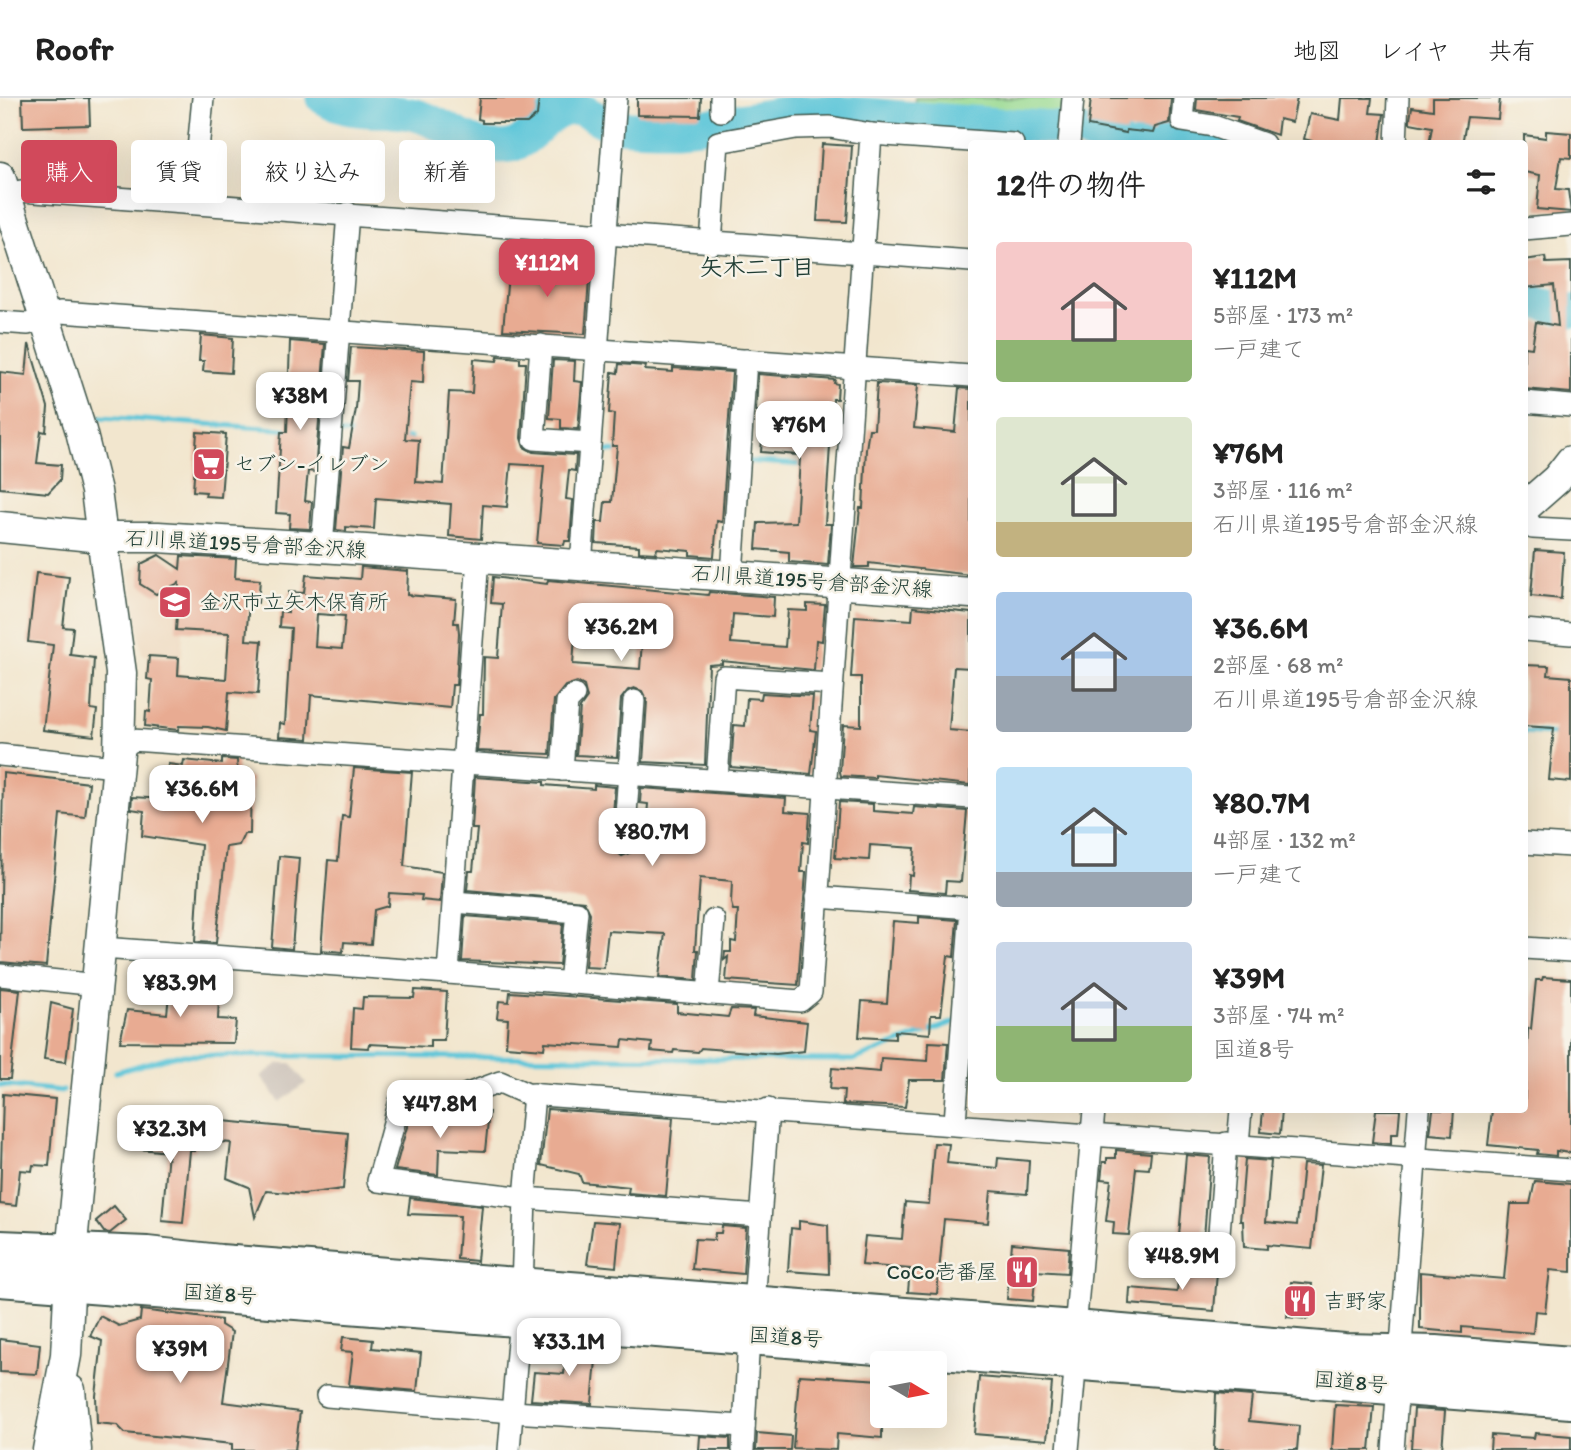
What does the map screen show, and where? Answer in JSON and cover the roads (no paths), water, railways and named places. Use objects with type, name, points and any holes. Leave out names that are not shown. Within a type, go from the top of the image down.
[{"type":"highway","name":"国道8号","points":[[0,1250],[70,1268],[1399,1370],[1571,1399]]},
{"type":"highway","name":"国道8号","points":[[0,1277],[70,1268]]},
{"type":"highway","name":"国道8号","points":[[1399,1370],[1571,1366]]},
{"type":"main road","points":[[0,527],[102,537],[96,491],[81,431],[2,191]]},
{"type":"main road","points":[[1528,504],[1557,479],[1571,461]]},
{"type":"main road","name":"石川県道195号倉部金沢線","points":[[48,1450],[66,1355],[70,1268],[102,948],[118,753],[121,673],[102,537],[158,537],[322,547],[968,593]]},
{"type":"main road","points":[[66,1355],[76,1450]]},
{"type":"street","points":[[199,140],[203,98]]},
{"type":"street","points":[[1070,135],[1073,98]]},
{"type":"street","points":[[1184,98],[1182,121],[1213,126],[1253,140]]},
{"type":"street","points":[[1395,140],[1398,98]]},
{"type":"street","points":[[581,565],[615,116]]},
{"type":"street","points":[[710,244],[718,142],[796,128],[830,127],[871,134],[968,141]]},
{"type":"street","points":[[102,948],[800,1001],[811,992],[871,134]]},
{"type":"street","points":[[2,191],[131,198]]},
{"type":"street","points":[[206,203],[606,232],[710,244],[968,261]]},
{"type":"street","points":[[322,547],[348,214]]},
{"type":"street","points":[[1528,229],[1571,225]]},
{"type":"street","points":[[0,322],[28,324],[61,312],[968,376]]},
{"type":"street","points":[[541,345],[534,439],[589,448]]},
{"type":"street","points":[[732,575],[746,360]]},
{"type":"street","points":[[1528,402],[1571,406]]},
{"type":"street","points":[[1528,520],[1533,528],[1571,530]]},
{"type":"street","points":[[448,973],[478,558]]},
{"type":"street","points":[[1528,630],[1571,634]]},
{"type":"street","points":[[717,779],[724,677],[832,684]]},
{"type":"street","points":[[562,770],[567,702],[574,695]]},
{"type":"street","points":[[624,843],[634,701]]},
{"type":"street","points":[[0,755],[106,766],[132,740],[968,798]]},
{"type":"street","points":[[1528,843],[1571,846]]},
{"type":"street","points":[[817,897],[968,907]]},
{"type":"street","points":[[454,902],[577,912],[570,984]]},
{"type":"street","points":[[708,994],[714,920]]},
{"type":"street","points":[[1528,948],[1571,951]]},
{"type":"street","points":[[955,1122],[968,955]]},
{"type":"street","points":[[0,975],[98,985]]},
{"type":"street","points":[[760,1216],[525,1198],[378,1181],[400,1101],[435,1106],[500,1082],[534,1094],[955,1122],[1571,1170]]},
{"type":"street","points":[[509,1450],[534,1094]]},
{"type":"street","points":[[743,1450],[768,1110]]},
{"type":"street","points":[[1068,1450],[1094,1113]]},
{"type":"street","points":[[1219,1233],[1232,1144],[1240,1113]]},
{"type":"street","points":[[1393,1450],[1419,1113]]},
{"type":"street","points":[[327,1396],[512,1412],[744,1426]]},
{"type":"waterway","points":[[323,98],[347,108],[415,115],[472,141],[497,147],[519,143],[556,114],[574,109],[613,125],[633,127],[686,127],[782,113],[821,111],[1055,128],[1082,132],[1107,140]]},
{"type":"waterway","points":[[1152,140],[1170,132],[1200,133],[1227,140]]},
{"type":"waterway","points":[[1528,301],[1571,311]]},
{"type":"waterway","points":[[101,417],[294,430]]},
{"type":"waterway","points":[[335,433],[357,434]]},
{"type":"waterway","points":[[398,437],[410,438]]},
{"type":"waterway","points":[[596,450],[621,452]]},
{"type":"waterway","points":[[743,461],[806,465]]},
{"type":"waterway","points":[[1528,732],[1571,735]]},
{"type":"waterway","points":[[116,1072],[176,1055],[853,1060],[957,1021]]},
{"type":"waterway","points":[[0,1085],[63,1091]]},
{"type":"place","name":"セブン-イレブン","points":[[209,464]]},
{"type":"place","name":"金沢市立矢木保育所","points":[[175,602]]},
{"type":"place","name":"CoCo壱番屋","points":[[1022,1272]]},
{"type":"place","name":"吉野家","points":[[1300,1301]]},
{"type":"district","name":"矢木二丁目","points":[[757,267]]}]
